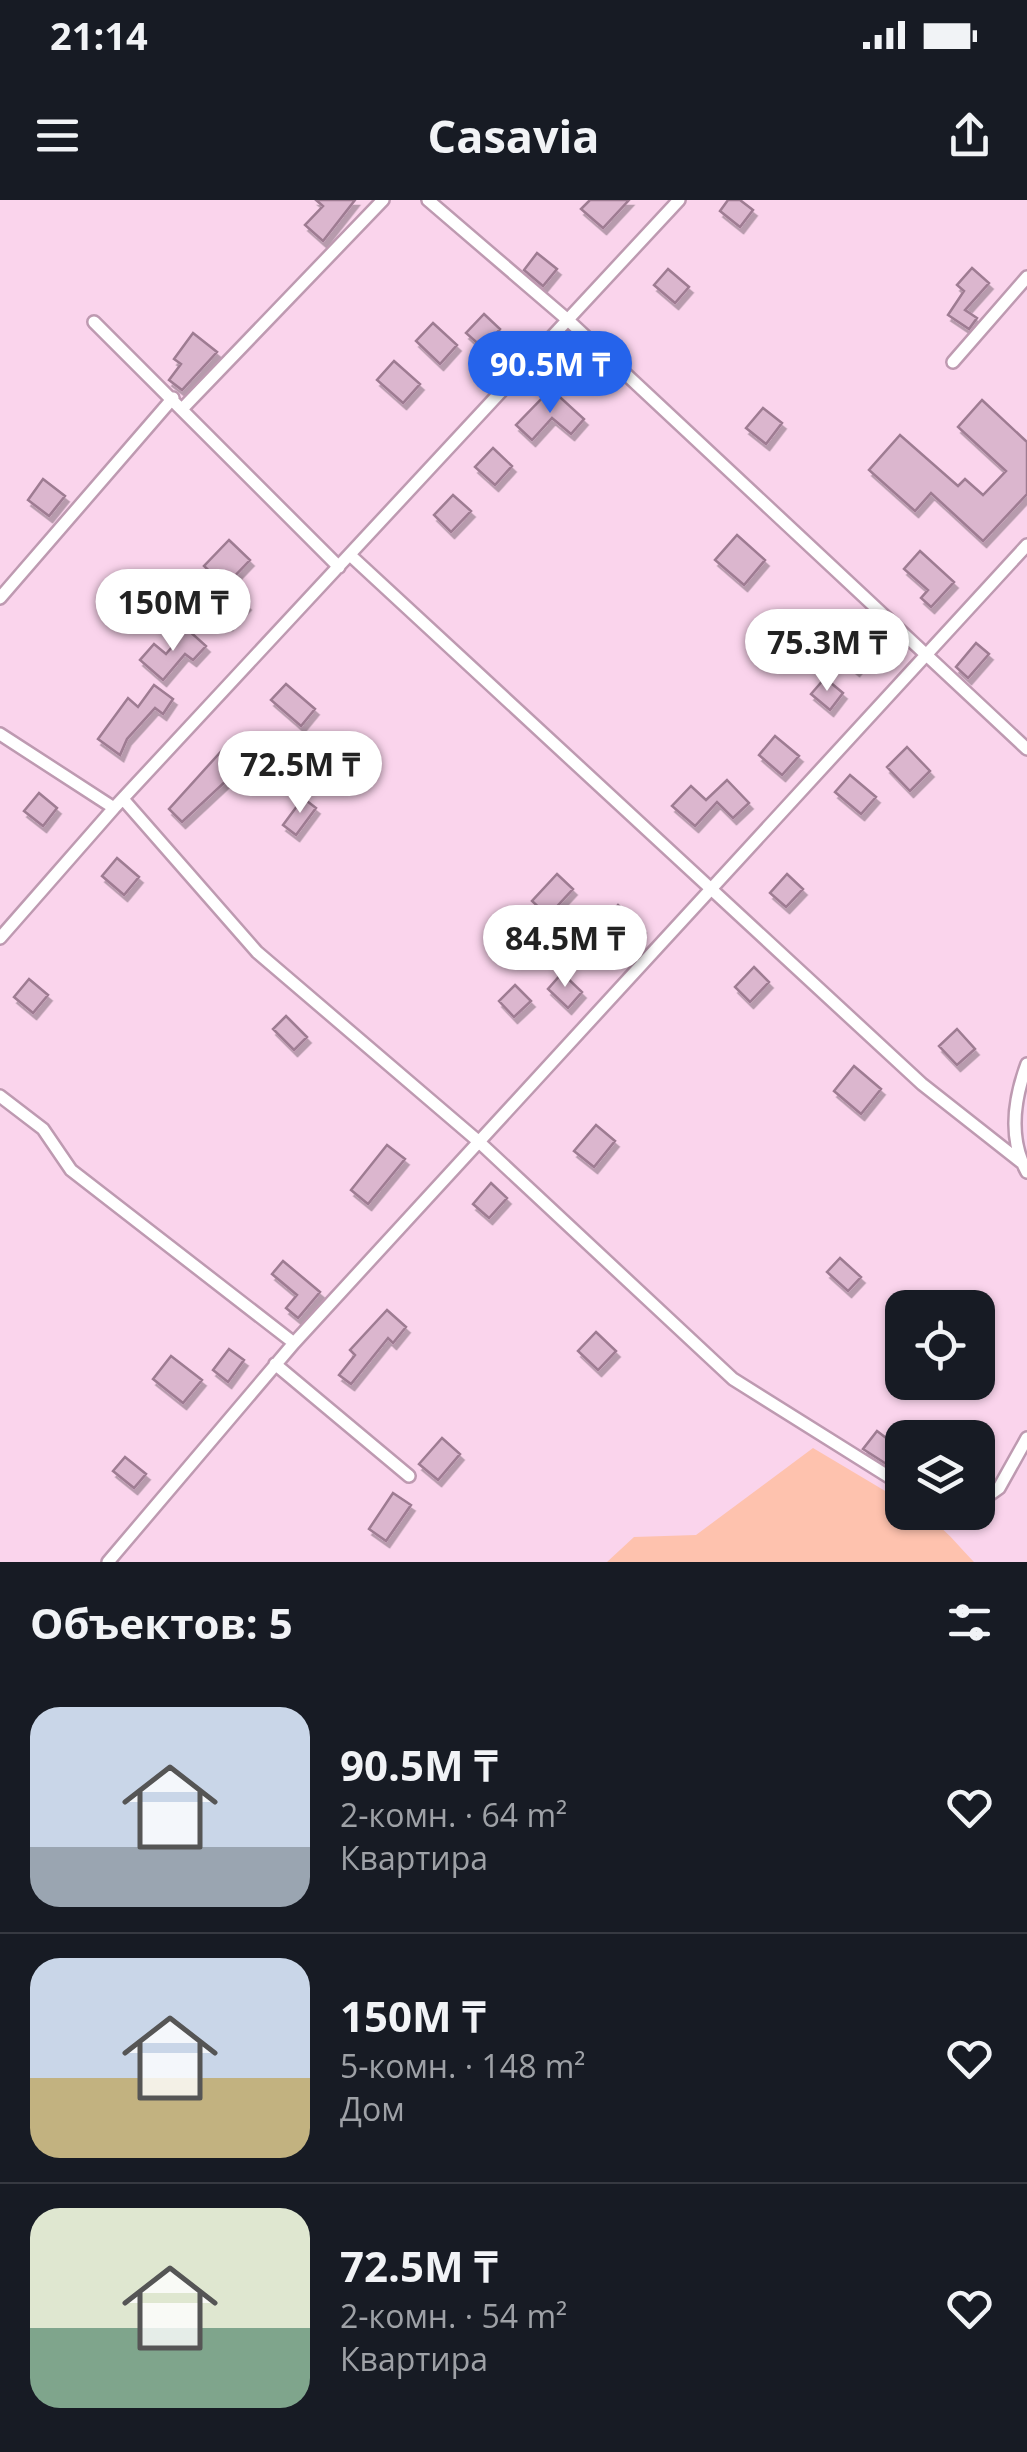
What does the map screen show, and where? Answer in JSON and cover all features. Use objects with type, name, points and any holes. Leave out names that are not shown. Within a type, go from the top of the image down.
[{"type":"street","points":[[184,408],[384,200]]},
{"type":"street","points":[[428,200],[570,321],[1027,748]]},
{"type":"street","points":[[0,938],[119,803],[679,200]]},
{"type":"street","points":[[954,362],[1027,277]]},
{"type":"street","points":[[94,322],[339,567]]},
{"type":"street","points":[[0,598],[173,398]]},
{"type":"street","points":[[108,1562],[275,1364],[1027,545]]},
{"type":"street","points":[[350,556],[922,1084],[1024,1167]]},
{"type":"street","points":[[0,734],[119,803],[257,952],[478,1140],[733,1379],[885,1474]]},
{"type":"street","points":[[1024,1167],[1014,1126],[1016,1095],[1027,1064]]},
{"type":"street","points":[[0,1096],[43,1129],[71,1170],[294,1343]]},
{"type":"street","points":[[275,1364],[408,1476]]},
{"type":"street","points":[[995,1491],[1027,1438]]},
{"type":"shaded area","points":[[813,1448],[885,1491],[885,1530],[942,1530],[974,1562],[607,1562],[634,1537],[696,1535]]},
{"type":"building","points":[[316,200],[355,200],[323,241],[305,225],[323,206]]},
{"type":"building","points":[[590,200],[629,200],[603,228],[581,209]]},
{"type":"building","points":[[728,200],[740,200],[753,210],[740,227],[720,211]]},
{"type":"building","points":[[537,253],[557,269],[543,286],[524,270]]},
{"type":"building","points":[[972,268],[989,283],[965,310],[977,318],[969,329],[948,315],[964,291],[957,285]]},
{"type":"building","points":[[668,269],[689,287],[675,303],[654,285]]},
{"type":"building","points":[[484,314],[500,329],[483,348],[466,333]]},
{"type":"building","points":[[433,323],[457,345],[440,364],[416,341]]},
{"type":"building","points":[[193,333],[217,352],[182,390],[169,380],[181,364],[174,359]]},
{"type":"building","points":[[394,361],[420,384],[403,403],[377,380]]},
{"type":"building","points":[[551,389],[584,419],[571,434],[552,418],[532,440],[516,425]]},
{"type":"building","points":[[982,400],[1027,442],[1027,494],[983,541],[931,493],[915,511],[869,470],[900,435],[958,486],[965,479],[983,495],[1006,471],[958,427]]},
{"type":"building","points":[[763,408],[782,423],[766,444],[746,428]]},
{"type":"building","points":[[493,448],[512,466],[495,485],[475,467]]},
{"type":"building","points":[[43,479],[65,496],[49,516],[28,500]]},
{"type":"building","points":[[453,495],[471,511],[451,532],[434,515]]},
{"type":"building","points":[[737,535],[765,560],[744,585],[715,560]]},
{"type":"building","points":[[229,540],[250,560],[225,586],[204,566]]},
{"type":"building","points":[[920,551],[954,582],[931,607],[921,598],[928,590],[904,569]]},
{"type":"building","points":[[228,587],[247,604],[229,624],[210,606]]},
{"type":"building","points":[[187,629],[206,646],[193,660],[185,654],[163,680],[140,660],[154,644],[166,654]]},
{"type":"building","points":[[853,637],[871,651],[856,670],[838,655]]},
{"type":"building","points":[[976,643],[989,654],[968,678],[956,667]]},
{"type":"building","points":[[825,678],[843,693],[830,710],[811,694]]},
{"type":"building","points":[[286,684],[315,709],[301,726],[271,700]]},
{"type":"building","points":[[154,685],[173,699],[163,714],[155,708],[127,739],[120,755],[98,739],[128,698],[138,707]]},
{"type":"building","points":[[775,736],[799,756],[782,775],[759,755]]},
{"type":"building","points":[[225,747],[243,765],[182,822],[169,809]]},
{"type":"building","points":[[907,747],[930,771],[910,791],[887,767]]},
{"type":"building","points":[[850,775],[876,797],[861,814],[835,792]]},
{"type":"building","points":[[727,780],[749,803],[733,818],[717,802],[695,826],[672,806],[691,786],[706,800]]},
{"type":"building","points":[[39,793],[57,808],[43,826],[24,811]]},
{"type":"building","points":[[303,798],[316,808],[296,835],[283,825]]},
{"type":"building","points":[[117,858],[139,877],[124,895],[102,876]]},
{"type":"building","points":[[557,874],[573,889],[548,916],[532,901]]},
{"type":"building","points":[[787,874],[803,889],[786,907],[770,893]]},
{"type":"building","points":[[618,905],[642,927],[629,942],[616,930],[594,957],[572,939],[588,919],[598,927]]},
{"type":"building","points":[[754,967],[769,982],[750,1002],[735,987]]},
{"type":"building","points":[[562,973],[582,992],[568,1008],[548,989]]},
{"type":"building","points":[[29,979],[48,995],[33,1013],[14,997]]},
{"type":"building","points":[[515,985],[531,1001],[514,1017],[499,1001]]},
{"type":"building","points":[[286,1016],[307,1037],[294,1050],[273,1029]]},
{"type":"building","points":[[957,1029],[975,1049],[957,1065],[939,1046]]},
{"type":"building","points":[[854,1066],[881,1089],[861,1114],[834,1091]]},
{"type":"building","points":[[596,1125],[615,1141],[594,1167],[574,1151]]},
{"type":"building","points":[[387,1145],[405,1159],[368,1204],[351,1190]]},
{"type":"building","points":[[491,1183],[507,1198],[489,1218],[473,1204]]},
{"type":"building","points":[[840,1258],[861,1277],[848,1291],[827,1272]]},
{"type":"building","points":[[283,1261],[320,1292],[298,1318],[286,1308],[297,1295],[272,1274]]},
{"type":"building","points":[[387,1310],[406,1327],[393,1343],[388,1338],[351,1384],[339,1375],[355,1355],[350,1350]]},
{"type":"building","points":[[596,1332],[616,1351],[598,1370],[578,1351]]},
{"type":"building","points":[[229,1349],[244,1360],[228,1382],[213,1370]]},
{"type":"building","points":[[171,1356],[202,1380],[183,1403],[153,1379]]},
{"type":"building","points":[[877,1431],[885,1437],[885,1463],[863,1449]]},
{"type":"building","points":[[442,1438],[460,1454],[438,1480],[419,1464]]},
{"type":"building","points":[[125,1457],[146,1474],[134,1488],[113,1471]]},
{"type":"building","points":[[393,1493],[411,1505],[386,1541],[369,1529]]}]
